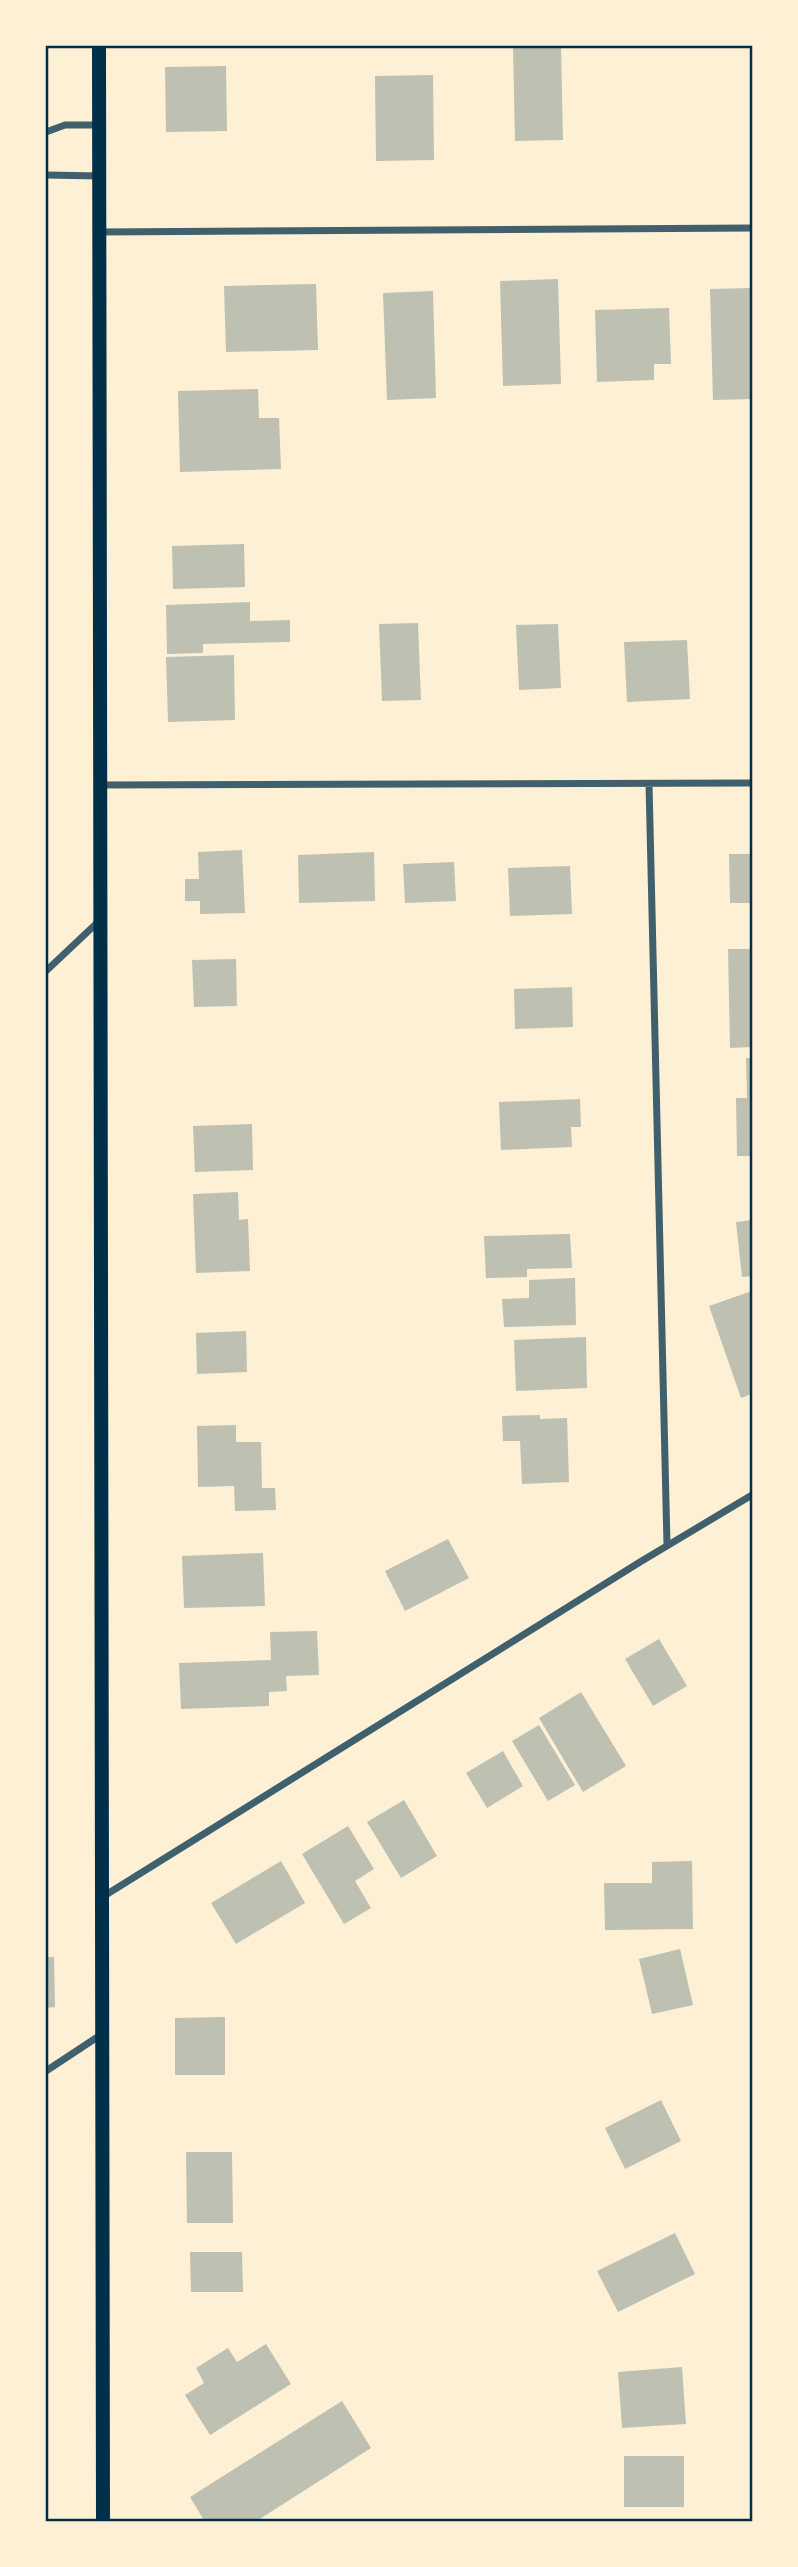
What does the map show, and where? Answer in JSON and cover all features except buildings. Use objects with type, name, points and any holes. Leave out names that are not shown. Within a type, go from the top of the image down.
[{"type":"main road","points":[[99,46],[103,2522]]},
{"type":"street","points":[[46,132],[65,125],[100,125]]},
{"type":"street","points":[[46,175],[100,176]]},
{"type":"street","points":[[100,232],[752,228]]},
{"type":"street","points":[[101,785],[752,783]]},
{"type":"street","points":[[649,784],[667,1545]]},
{"type":"street","points":[[46,971],[101,919]]},
{"type":"street","points":[[104,1896],[667,1545],[752,1495]]},
{"type":"street","points":[[46,2071],[102,2034]]}]
